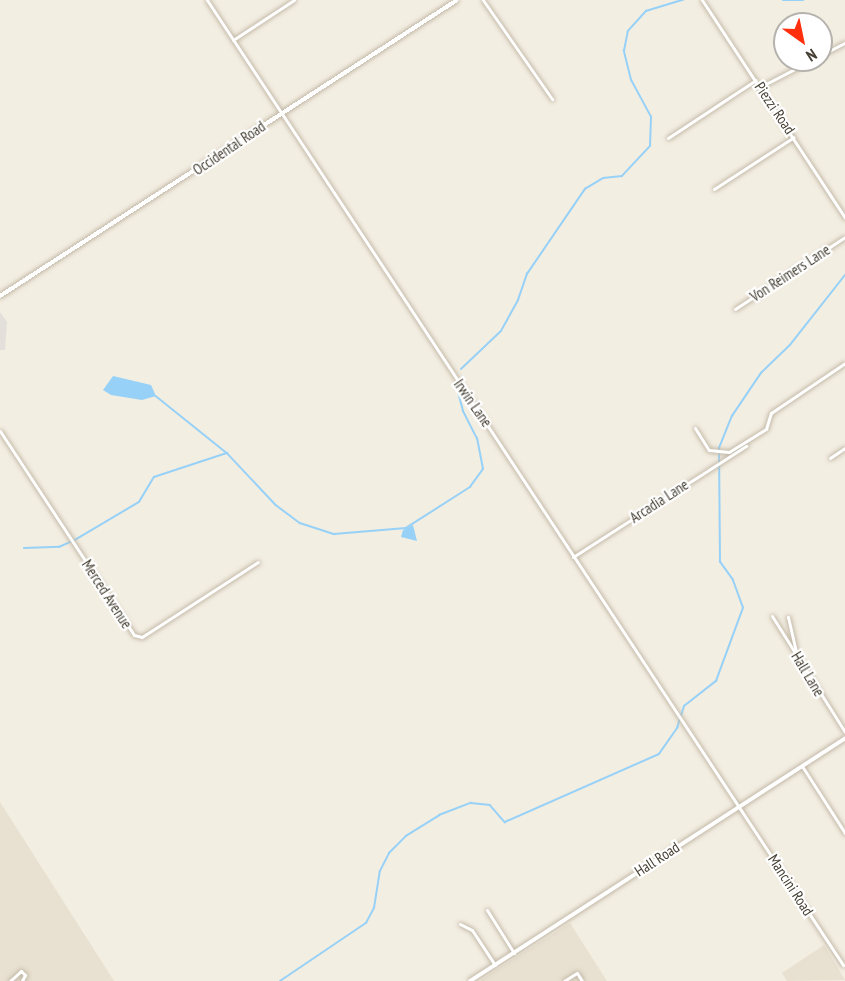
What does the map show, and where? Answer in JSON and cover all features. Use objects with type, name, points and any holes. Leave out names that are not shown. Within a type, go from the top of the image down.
[{"type":"street","name":"Irwin Lane","points":[[207,0],[280,113],[296,130],[573,557],[739,806]]},
{"type":"street","points":[[284,0],[287,4]]},
{"type":"street","points":[[233,40],[294,0]]},
{"type":"street","name":"Occidental Road","points":[[0,296],[457,0]]},
{"type":"street","points":[[483,0],[552,99]]},
{"type":"street","name":"Piezzi Road","points":[[702,0],[845,218]]},
{"type":"street","points":[[760,87],[789,72]]},
{"type":"street","points":[[668,138],[756,80]]},
{"type":"street","points":[[714,189],[794,137]]},
{"type":"street","name":"Von Reimers Lane","points":[[735,309],[845,237]]},
{"type":"street","points":[[695,428],[709,450],[729,452],[764,430],[771,413],[845,363]]},
{"type":"street","name":"Merced Avenue","points":[[0,432],[135,635],[142,637],[258,562]]},
{"type":"street","name":"Arcadia Lane","points":[[573,557],[746,446]]},
{"type":"street","points":[[831,458],[845,448]]},
{"type":"street","name":"Hall Lane","points":[[771,616],[845,732]]},
{"type":"street","points":[[788,617],[796,656]]},
{"type":"street","name":"Hall Road","points":[[470,981],[478,979],[495,965],[845,738]]},
{"type":"street","points":[[802,766],[845,833]]},
{"type":"street","name":"Mancini Road","points":[[739,806],[843,965]]},
{"type":"street","points":[[487,910],[514,953]]},
{"type":"street","points":[[460,924],[472,930],[495,965]]},
{"type":"street","points":[[10,981],[21,971],[25,975],[22,981]]},
{"type":"street","points":[[564,981],[577,973],[582,981]]},
{"type":"shaded area","points":[[0,312],[7,322],[5,350],[0,350]]},
{"type":"shaded area","points":[[0,802],[114,981],[0,981]]},
{"type":"shaded area","points":[[570,923],[607,981],[479,981]]},
{"type":"shaded area","points":[[824,945],[845,980],[787,981],[782,973]]},
{"type":"water","points":[[113,376],[151,385],[156,396],[142,400],[111,395],[103,390]]},
{"type":"water","points":[[413,525],[417,541],[401,537],[403,530]]},
{"type":"waterway","points":[[461,369],[501,331],[518,300],[527,274],[585,189],[603,178],[622,176],[650,146],[651,117],[631,80],[624,51],[628,31],[646,11],[683,0]]},
{"type":"waterway","points":[[783,0],[803,0]]},
{"type":"waterway","points":[[280,981],[366,923],[374,908],[380,871],[389,853],[406,836],[439,815],[471,803],[490,805],[505,822],[659,754],[677,728],[684,706],[716,681],[743,608],[733,580],[720,562],[719,448],[732,416],[761,373],[790,345],[845,275]]},
{"type":"waterway","points":[[75,540],[139,502],[154,477],[227,453],[276,505],[300,523],[334,534],[406,528],[470,487],[483,469],[477,439],[463,411],[456,385]]},
{"type":"waterway","points":[[156,396],[227,453]]},
{"type":"waterway","points":[[24,548],[59,547],[70,542]]}]
